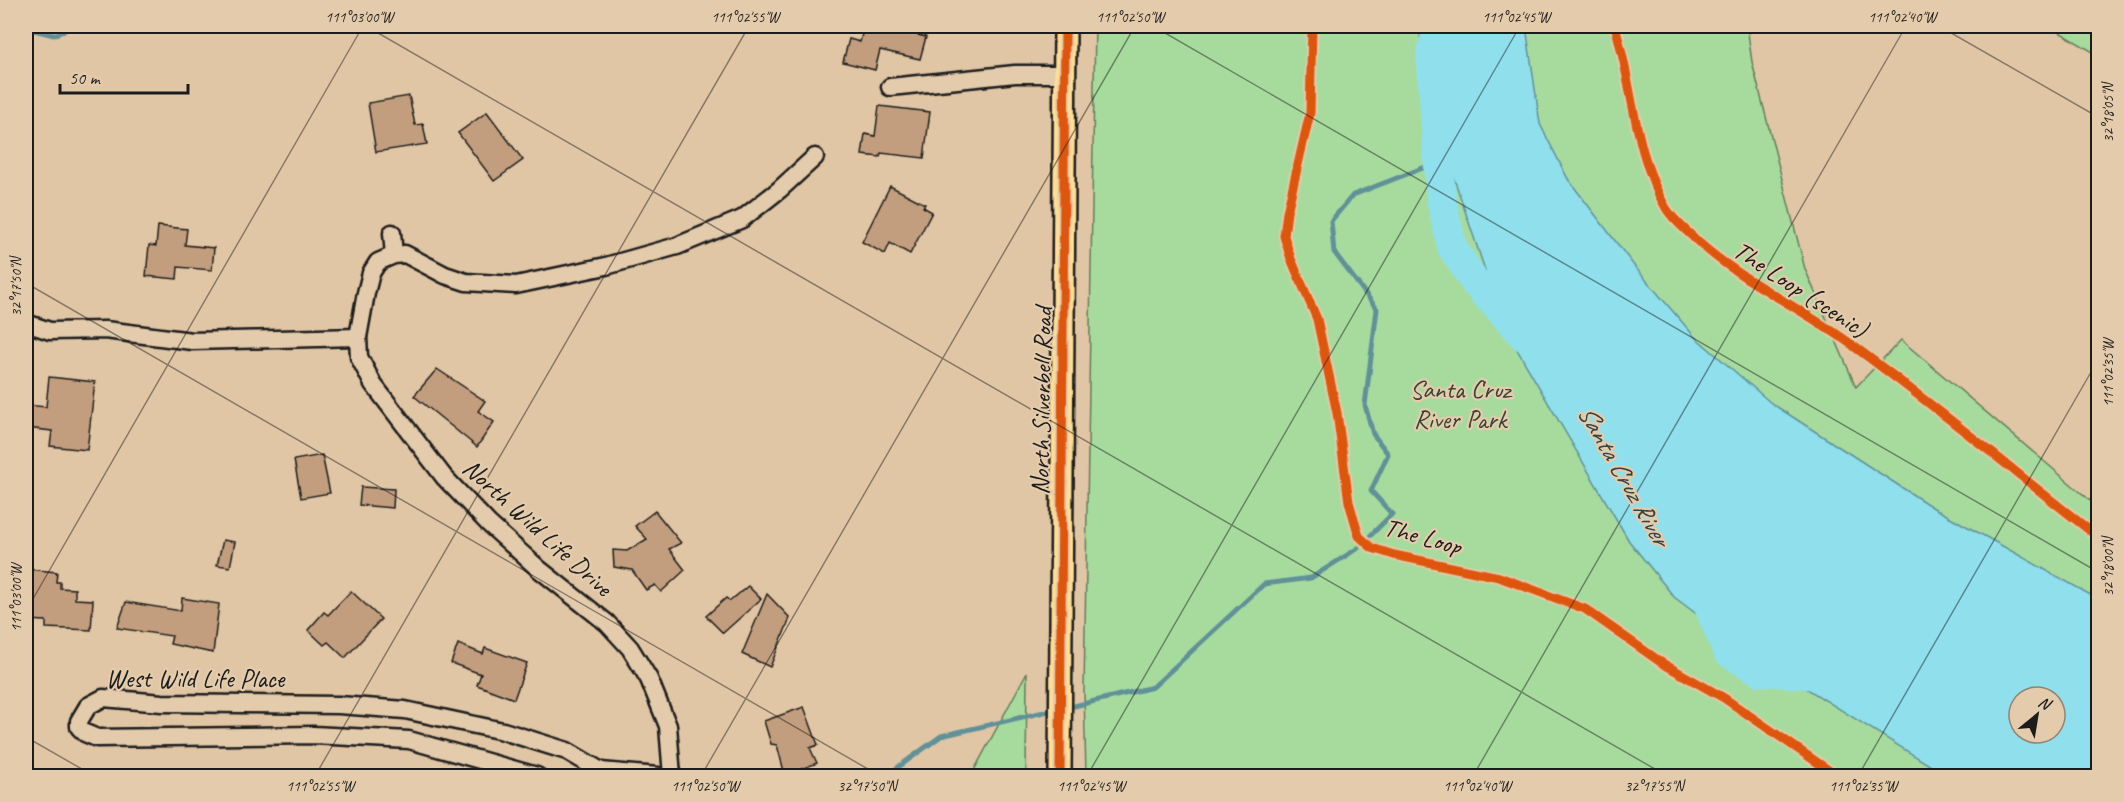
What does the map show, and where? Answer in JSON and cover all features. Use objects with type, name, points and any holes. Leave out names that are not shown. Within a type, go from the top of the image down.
[{"type":"main road","name":"North Silverbell Road","points":[[1059,777],[1065,26]]},
{"type":"street","points":[[890,87],[1015,75],[1065,74]]},
{"type":"street","points":[[392,233],[394,255],[405,254],[445,275],[466,282],[516,285],[606,266],[677,246],[741,219],[779,190],[815,157]]},
{"type":"street","name":"North Wild Life Drive","points":[[394,255],[378,262],[371,273],[358,337],[359,357],[373,384],[444,477],[489,524],[539,569],[607,623],[630,648],[649,679],[668,726],[672,777]]},
{"type":"street","points":[[26,323],[50,331],[105,330],[192,341],[358,337]]},
{"type":"street","name":"West Wild Life Place","points":[[537,777],[409,740],[313,735],[97,738],[85,733],[79,727],[79,721],[88,706],[103,698],[162,703],[339,705],[405,710],[503,731],[567,751],[594,774],[658,777]]},
{"type":"green space","name":"Santa Cruz River Park","points":[[1095,26],[1747,26],[1752,62],[1805,269],[1856,387],[1901,340],[2098,507],[2098,776],[1086,776],[1084,691]]},
{"type":"green space","points":[[2049,26],[2098,26],[2098,55]]},
{"type":"green space","points":[[1027,672],[1026,776],[971,776]]},
{"type":"water","points":[[1418,26],[1526,26],[1540,124],[1568,179],[1635,267],[1694,336],[1771,403],[1932,507],[2098,599],[2098,776],[1947,776],[1743,649],[1674,597],[1629,541],[1505,329],[1442,143]]},
{"type":"building","points":[[864,26],[879,26],[926,37],[920,59],[880,50],[875,70],[843,62],[849,39],[860,42]]},
{"type":"building","points":[[409,96],[415,125],[423,124],[427,144],[376,152],[368,103]]},
{"type":"building","points":[[879,106],[930,112],[924,158],[881,153],[880,157],[862,155],[865,134],[875,136]]},
{"type":"building","points":[[487,112],[523,160],[494,181],[458,133]]},
{"type":"building","points":[[890,186],[925,204],[923,207],[932,212],[910,254],[890,243],[885,254],[862,242]]},
{"type":"building","points":[[158,226],[187,229],[185,245],[214,248],[212,270],[178,267],[177,279],[146,276],[149,245],[156,246]]},
{"type":"building","points":[[437,369],[485,401],[478,411],[494,422],[477,447],[414,396]]},
{"type":"building","points":[[49,377],[95,382],[87,450],[50,446],[52,431],[26,428],[26,405],[46,407]]},
{"type":"building","points":[[322,455],[330,493],[301,498],[294,460]]},
{"type":"building","points":[[361,487],[394,489],[393,508],[359,505]]},
{"type":"building","points":[[655,511],[681,543],[669,549],[685,570],[661,592],[655,585],[646,590],[632,570],[614,567],[613,550],[627,551],[647,539],[635,526]]},
{"type":"building","points":[[223,540],[235,542],[230,567],[217,565]]},
{"type":"building","points":[[26,569],[57,572],[56,582],[60,582],[60,588],[75,589],[75,599],[93,600],[91,630],[46,628],[46,621],[26,620]]},
{"type":"building","points":[[748,586],[761,599],[723,633],[706,616],[726,598],[730,601]]},
{"type":"building","points":[[351,591],[381,619],[345,658],[328,642],[324,645],[308,630],[324,612],[328,615]]},
{"type":"building","points":[[767,594],[790,618],[770,667],[742,654]]},
{"type":"building","points":[[182,598],[219,604],[213,653],[170,644],[172,636],[117,628],[126,602],[181,611]]},
{"type":"building","points":[[458,644],[483,654],[485,648],[527,663],[514,699],[477,685],[481,674],[451,663]]},
{"type":"building","points":[[804,707],[818,745],[810,748],[817,763],[785,775],[777,745],[771,744],[764,721]]},
{"type":"waterway","points":[[26,28],[54,35],[74,26]]},
{"type":"waterway","name":"Santa Cruz River","points":[[1439,26],[1431,54],[1441,198],[1452,247],[1476,284],[1525,337]]},
{"type":"waterway","points":[[1370,536],[1392,514],[1371,491],[1388,454],[1373,434],[1365,405],[1377,309],[1334,252],[1331,221],[1353,195],[1438,162]]},
{"type":"waterway","points":[[1066,708],[1153,687],[1264,584],[1311,578],[1358,548]]},
{"type":"waterway","name":"Santa Cruz River","points":[[1701,595],[1707,602],[1728,652],[1760,671],[1821,675]]},
{"type":"waterway","points":[[886,776],[941,736],[1057,709]]},
{"type":"cycle path","points":[[1060,776],[1065,26]]},
{"type":"cycle path","name":"The Loop","points":[[1312,26],[1310,113],[1287,212],[1284,236],[1291,259],[1317,319],[1337,413],[1349,502],[1359,536],[1372,548],[1394,555],[1499,577],[1585,609],[1662,663],[1724,698],[1837,776]]},
{"type":"cycle path","name":"The Loop (scenic)","points":[[1615,26],[1647,165],[1666,208],[1676,220],[1730,267],[1829,329],[1880,366],[2098,537]]}]
